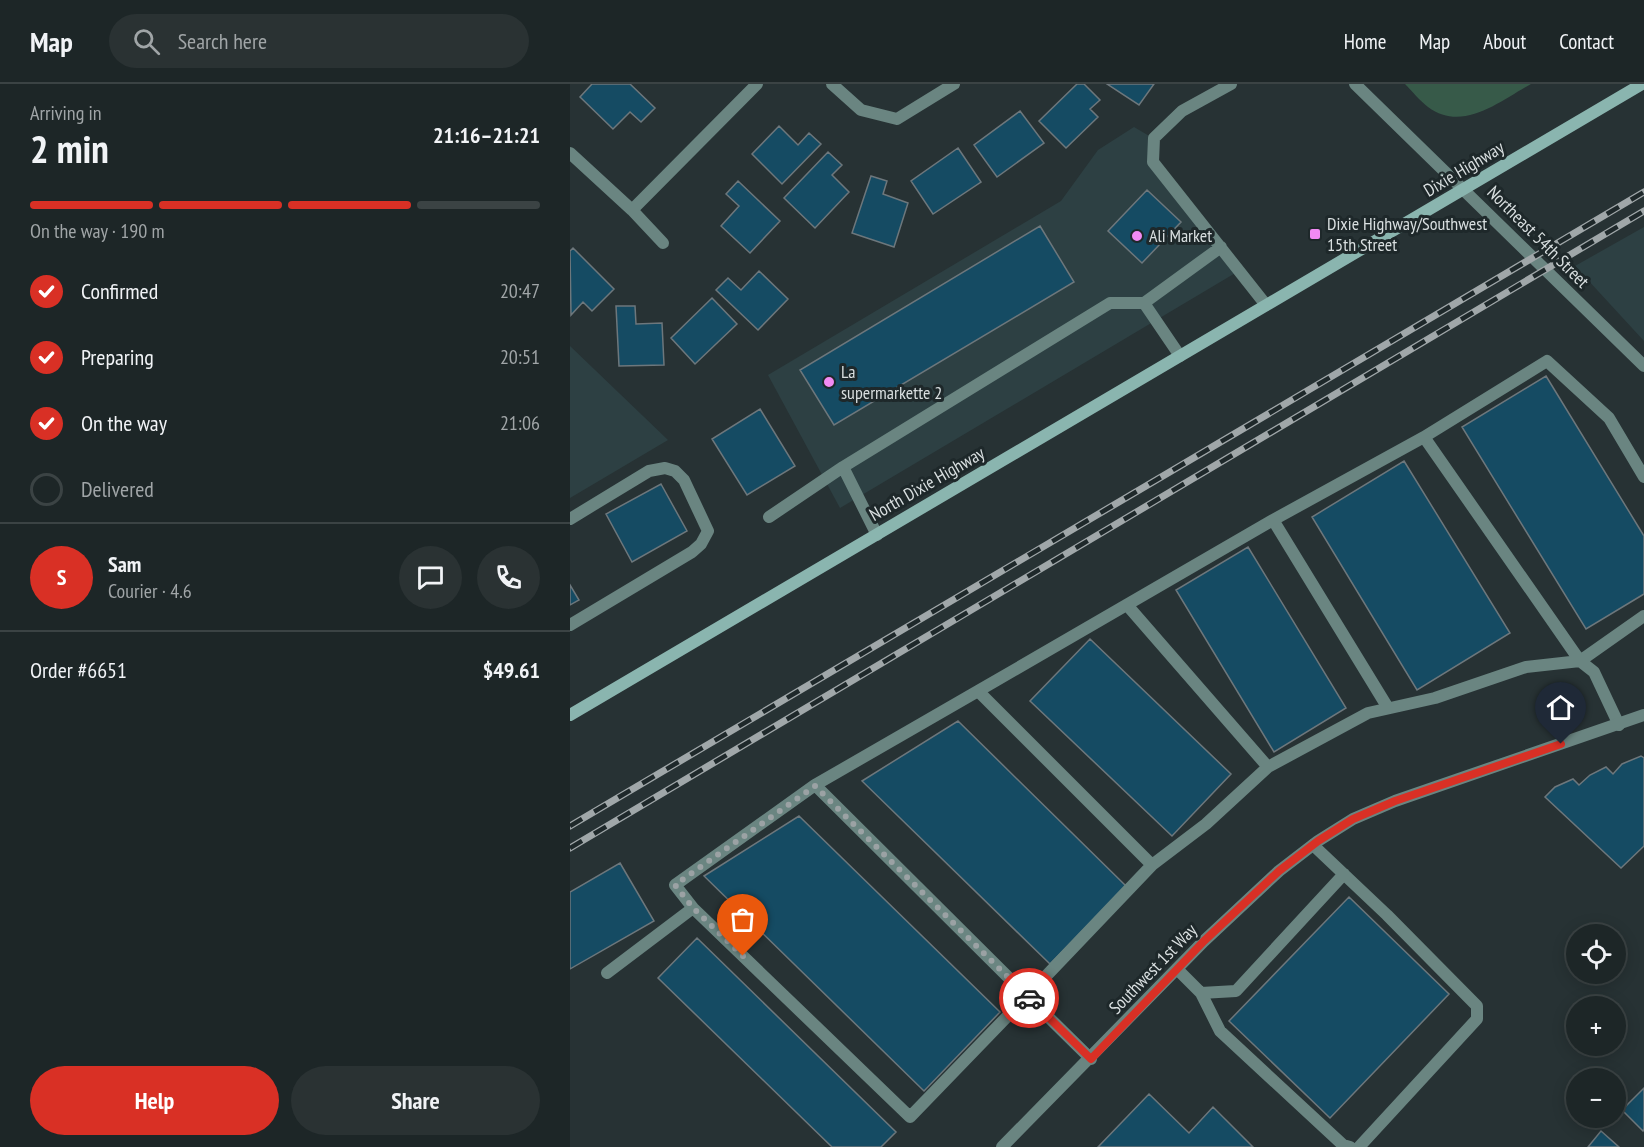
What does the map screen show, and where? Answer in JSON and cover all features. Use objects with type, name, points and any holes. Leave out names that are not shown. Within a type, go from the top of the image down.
[{"type":"main road","name":"Dixie Highway","points":[[1303,284],[1642,84]]},
{"type":"main road","name":"North Dixie Highway","points":[[570,715],[1303,284]]},
{"type":"street","points":[[632,210],[757,84]]},
{"type":"street","points":[[832,84],[861,110],[897,119],[954,84]]},
{"type":"street","points":[[1231,84],[1182,111],[1154,138],[1153,162],[1266,305]]},
{"type":"street","name":"Northeast 54th Street","points":[[1355,84],[1644,366]]},
{"type":"street","points":[[570,153],[632,210],[663,243]]},
{"type":"street","points":[[769,518],[843,467],[1110,303],[1144,303],[1221,247]]},
{"type":"street","points":[[1144,303],[1180,356]]},
{"type":"street","points":[[1644,477],[1609,418],[1547,361],[1424,437],[1273,520],[815,786],[675,885],[693,908],[910,1117],[1152,865],[1206,824],[1268,767],[1368,713],[1435,698],[1526,667],[1580,661],[1644,616]]},
{"type":"street","points":[[1424,437],[1580,661],[1594,672],[1619,725]]},
{"type":"street","points":[[843,467],[877,535]]},
{"type":"street","points":[[570,519],[649,471],[665,468],[675,471],[684,480],[708,531],[692,552],[570,625]]},
{"type":"street","points":[[1273,520],[1388,708]]},
{"type":"street","points":[[1127,605],[1268,767]]},
{"type":"street","points":[[978,691],[1152,865]]},
{"type":"street","name":"Southwest 1st Way","points":[[1002,1147],[1177,969],[1279,871],[1313,845],[1353,819],[1395,801],[1644,715]]},
{"type":"street","points":[[815,786],[1091,1059]]},
{"type":"street","points":[[1313,845],[1477,1006],[1477,1020],[1359,1147]]},
{"type":"street","points":[[1201,993],[1236,991],[1344,874]]},
{"type":"street","points":[[607,973],[693,908]]},
{"type":"street","points":[[1177,969],[1201,993],[1220,1031],[1343,1145],[1350,1147]]},
{"type":"shaded area","points":[[1134,127],[1151,137],[1150,163],[1237,272],[840,508],[768,375],[1061,201],[1098,150]]},
{"type":"shaded area","points":[[1644,227],[1644,341],[1575,266]]},
{"type":"shaded area","points":[[570,346],[668,440],[570,498]]},
{"type":"green space","points":[[1405,84],[1531,84],[1481,112],[1455,117],[1441,114],[1428,107]]},
{"type":"building","points":[[592,84],[630,84],[655,108],[641,122],[630,112],[613,129],[580,97]]},
{"type":"building","points":[[1077,84],[1084,84],[1100,100],[1090,109],[1098,117],[1066,148],[1039,121]]},
{"type":"building","points":[[1107,84],[1154,84],[1139,105]]},
{"type":"building","points":[[1020,111],[1044,143],[997,177],[974,145]]},
{"type":"building","points":[[779,126],[798,145],[809,133],[821,144],[782,184],[752,154]]},
{"type":"building","points":[[958,148],[981,182],[933,214],[911,181]]},
{"type":"building","points":[[828,152],[842,165],[832,175],[849,192],[815,228],[784,198]]},
{"type":"building","points":[[871,176],[887,181],[883,194],[908,203],[894,247],[852,233]]},
{"type":"building","points":[[738,181],[780,221],[750,253],[721,226],[739,206],[726,194]]},
{"type":"building","points":[[1147,190],[1181,222],[1142,263],[1108,231]]},
{"type":"building","points":[[1040,226],[1074,282],[834,425],[800,370]]},
{"type":"building","points":[[573,248],[614,289],[592,311],[583,302],[571,315],[570,251]]},
{"type":"building","points":[[759,271],[788,299],[758,330],[716,290],[728,278],[741,290]]},
{"type":"building","points":[[712,298],[737,324],[695,364],[671,338]]},
{"type":"building","points":[[616,306],[635,306],[636,324],[662,323],[664,365],[619,366]]},
{"type":"building","points":[[1546,376],[1644,536],[1644,594],[1586,629],[1462,427]]},
{"type":"building","points":[[760,409],[795,466],[747,495],[712,439]]},
{"type":"building","points":[[1404,461],[1510,633],[1417,690],[1312,517]]},
{"type":"building","points":[[661,484],[687,531],[632,562],[606,514]]},
{"type":"building","points":[[1248,547],[1346,708],[1274,752],[1176,590]]},
{"type":"building","points":[[570,585],[579,600],[570,605]]},
{"type":"building","points":[[1090,639],[1231,774],[1172,836],[1030,701]]},
{"type":"building","points":[[958,721],[1126,886],[1050,964],[862,781]]},
{"type":"building","points":[[1641,756],[1644,758],[1644,846],[1621,868],[1545,797],[1555,787],[1573,779],[1579,785],[1590,775],[1606,767],[1613,774],[1622,764]]},
{"type":"building","points":[[799,816],[1000,1012],[924,1091],[704,876]]},
{"type":"building","points":[[620,863],[654,921],[570,969],[570,892]]},
{"type":"building","points":[[1349,897],[1449,994],[1330,1118],[1229,1021]]},
{"type":"building","points":[[697,938],[896,1132],[881,1147],[832,1147],[658,978]]},
{"type":"building","points":[[1644,1088],[1643,1131],[1626,1114],[1626,1106]]},
{"type":"building","points":[[1149,1094],[1189,1133],[1213,1107],[1253,1147],[1098,1147]]},
{"type":"building","points":[[1601,1131],[1619,1147],[1588,1147]]},
{"type":"railway","points":[[570,826],[1644,192]]},
{"type":"railway","points":[[570,848],[1644,211]]},
{"type":"way so far","points":[[743,956],[693,908],[675,885],[815,786],[1029,998]]},
{"type":"place","name":"Dixie Highway/Southwest 15th Street","points":[[1315,234]]},
{"type":"place","name":"Ali Market","points":[[1137,236]]},
{"type":"place","name":"La supermarkette 2","points":[[829,382]]},
{"type":"route","points":[[1029,998],[1091,1059],[1204,941],[1279,871],[1318,841],[1353,819],[1395,801],[1561,744]]}]
